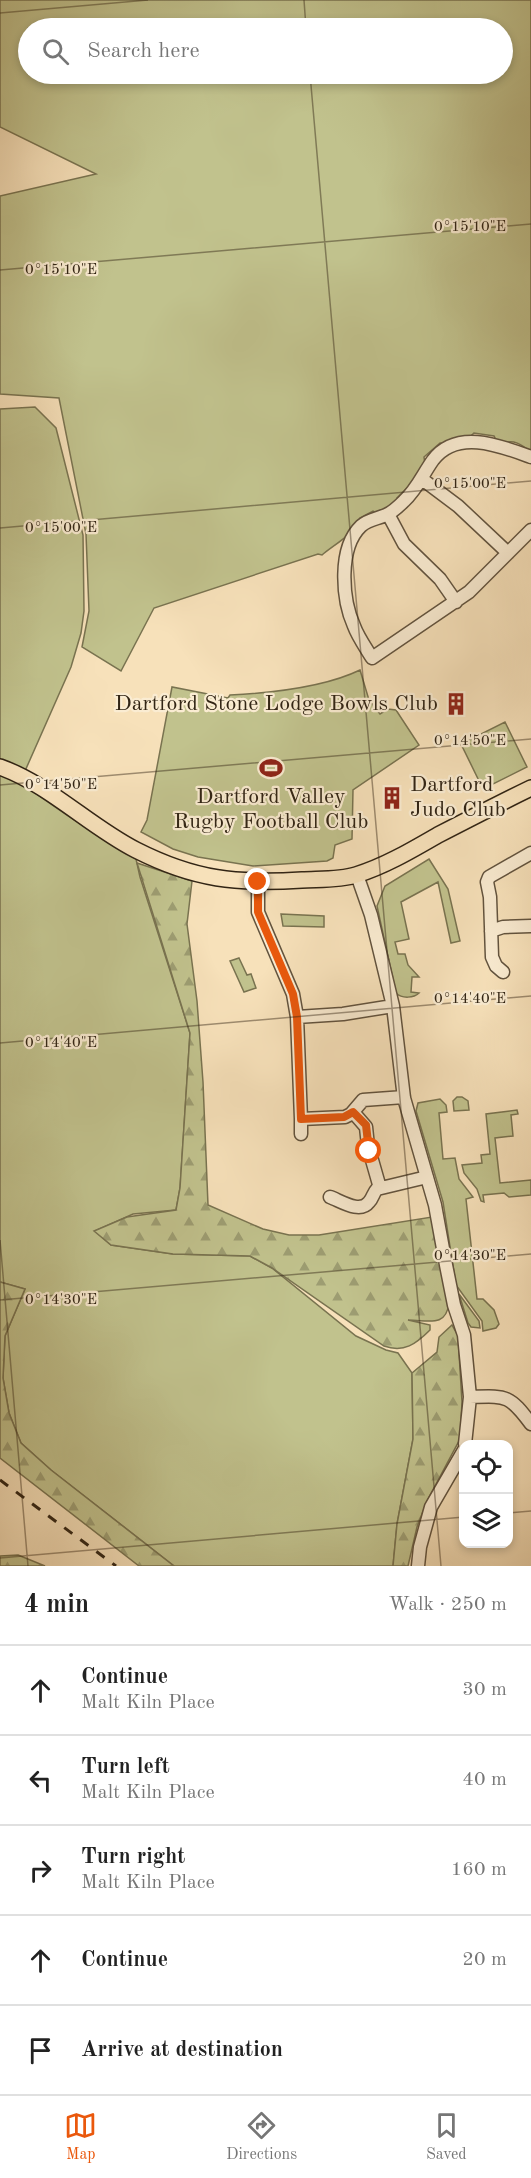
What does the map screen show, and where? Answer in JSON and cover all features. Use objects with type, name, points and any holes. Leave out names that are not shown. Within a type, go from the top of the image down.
[{"type":"main road","points":[[0,767],[36,786],[132,848],[168,865],[222,880],[258,882],[320,879],[357,874],[397,858],[476,814],[531,788]]},
{"type":"street","points":[[531,457],[484,443],[466,442],[452,446],[435,458],[409,496],[388,514],[371,519],[360,528],[351,541],[345,560],[348,603],[355,629],[374,661],[474,589],[531,530]]},
{"type":"street","points":[[422,479],[458,506],[508,553]]},
{"type":"street","points":[[388,514],[404,544],[440,579],[456,602]]},
{"type":"street","points":[[503,972],[496,966],[492,957],[490,897],[487,882],[489,877],[531,853]]},
{"type":"street","points":[[357,874],[371,915],[393,1006],[399,1040],[404,1097],[437,1211],[454,1305],[464,1335],[470,1398],[465,1440]]},
{"type":"street","points":[[258,882],[260,931],[293,994],[297,1017],[302,1134]]},
{"type":"street","points":[[491,932],[503,927],[531,926]]},
{"type":"street","points":[[297,1017],[343,1014],[393,1006]]},
{"type":"street","points":[[301,1119],[344,1117],[353,1112],[364,1100],[404,1097]]},
{"type":"street","points":[[353,1112],[366,1127],[380,1188]]},
{"type":"street","points":[[330,1197],[350,1206],[363,1206],[369,1203],[374,1192],[380,1188],[427,1177]]},
{"type":"street","points":[[470,1398],[509,1399],[531,1424]]},
{"type":"street","points":[[418,1566],[420,1547],[431,1507],[459,1459]]},
{"type":"green space","points":[[0,0],[531,0],[531,452],[517,443],[502,444],[497,442],[494,436],[474,433],[458,442],[440,443],[424,457],[425,464],[411,487],[397,498],[398,501],[378,514],[373,511],[360,518],[350,533],[322,555],[318,554],[154,608],[121,671],[82,647],[89,611],[86,534],[59,398],[0,394],[0,196],[96,174],[0,127]]},
{"type":"green space","points":[[35,407],[56,428],[83,535],[84,611],[81,633],[71,667],[25,771],[0,760],[0,409]]},
{"type":"green space","name":"Dartford Valley Rugby Football Club","points":[[360,670],[369,700],[380,714],[388,709],[396,710],[419,745],[353,790],[352,839],[335,845],[333,858],[327,861],[253,866],[198,857],[173,849],[141,832],[147,820],[172,687],[228,698],[230,695],[279,691],[314,685]]},
{"type":"green space","points":[[505,722],[527,767],[483,789],[461,744]]},
{"type":"green space","points":[[0,775],[19,782],[136,859],[190,1033],[180,1188],[176,1210],[133,1214],[95,1231],[111,1245],[173,1254],[250,1256],[272,1268],[356,1336],[398,1353],[412,1373],[413,1439],[397,1524],[393,1566],[174,1566],[51,1470],[21,1443],[9,1413],[3,1378],[5,1336],[25,1289],[0,1282]]},
{"type":"green space","points":[[429,859],[448,889],[460,941],[451,943],[438,882],[401,902],[409,939],[395,942],[398,954],[405,954],[408,965],[419,977],[412,977],[411,992],[419,993],[405,997],[396,993],[377,906],[385,886]]},
{"type":"green space","points":[[137,863],[192,881],[187,924],[197,1001],[208,1205],[263,1229],[289,1235],[319,1235],[432,1217],[449,1303],[447,1311],[440,1319],[435,1321],[408,1320],[430,1325],[430,1330],[415,1343],[404,1348],[384,1346],[272,1268],[250,1256],[173,1254],[111,1245],[94,1231],[127,1217],[176,1210],[180,1188],[190,1033]]},
{"type":"green space","points":[[281,914],[324,916],[324,927],[283,926]]},
{"type":"green space","points":[[239,958],[247,975],[251,974],[256,988],[244,992],[230,961]]},
{"type":"green space","points":[[457,1097],[468,1101],[469,1110],[454,1111],[453,1101]]},
{"type":"green space","points":[[440,1099],[446,1105],[447,1112],[439,1113],[443,1159],[455,1158],[459,1179],[473,1197],[466,1199],[477,1299],[483,1299],[494,1310],[499,1324],[496,1328],[483,1331],[482,1321],[456,1285],[443,1202],[416,1111],[418,1103]]},
{"type":"green space","points":[[517,1110],[518,1114],[511,1115],[513,1136],[495,1138],[500,1183],[531,1180],[531,1195],[509,1197],[504,1193],[483,1195],[484,1202],[481,1201],[477,1189],[464,1173],[462,1165],[482,1163],[481,1155],[490,1154],[486,1114]]},
{"type":"green space","points":[[0,1282],[25,1289],[5,1336],[3,1378],[9,1413],[21,1443],[51,1470],[174,1566],[139,1566],[0,1458]]},
{"type":"green space","points":[[459,1294],[479,1321],[480,1328],[471,1327],[468,1323]]},
{"type":"green space","points":[[452,1325],[458,1336],[462,1402],[460,1439],[427,1501],[417,1527],[408,1566],[393,1566],[397,1524],[413,1439],[412,1373],[437,1352],[439,1337]]},
{"type":"green space","points":[[18,1555],[45,1566],[0,1566],[0,1556]]},
{"type":"railway","points":[[0,1480],[116,1566]]},
{"type":"place","name":"Dartford Stone Lodge Bowls Club","points":[[456,704]]},
{"type":"place","name":"Dartford Valley Rugby Football Club","points":[[271,768]]},
{"type":"place","name":"Dartford Judo Club","points":[[392,798]]},
{"type":"route","points":[[258,882],[258,912],[293,994],[297,1017],[301,1119],[344,1117],[353,1112],[366,1125],[369,1151]]}]
